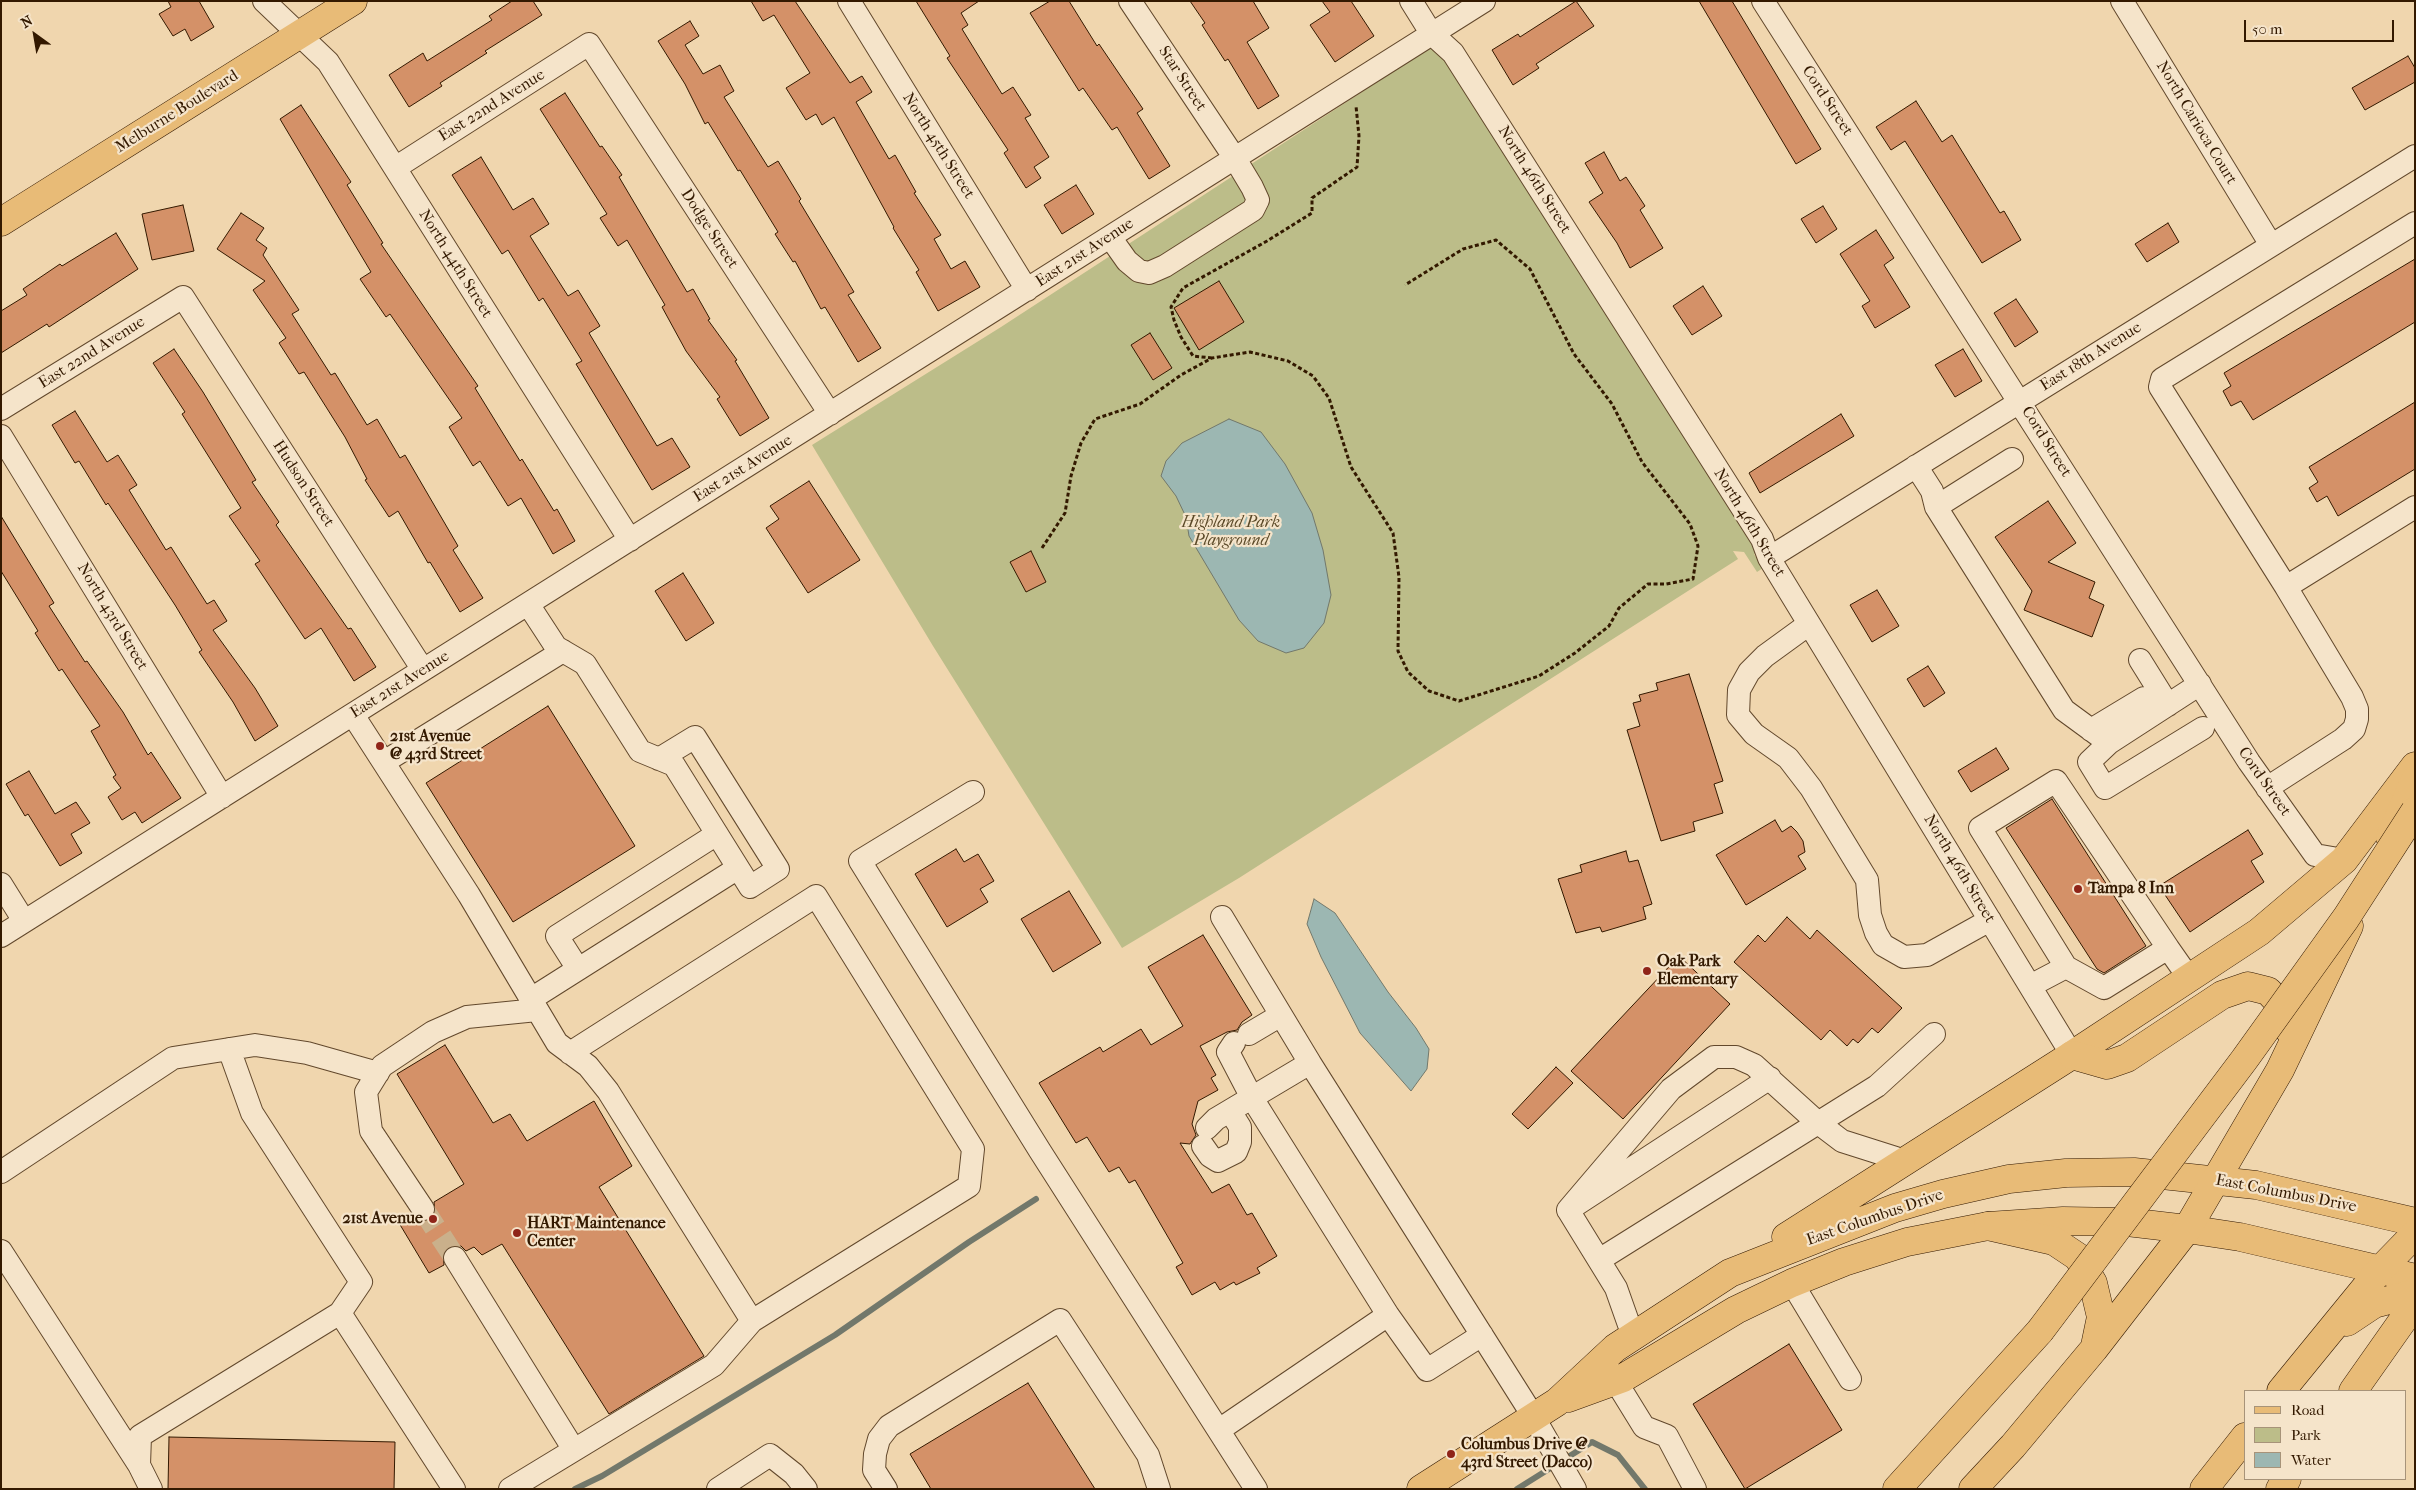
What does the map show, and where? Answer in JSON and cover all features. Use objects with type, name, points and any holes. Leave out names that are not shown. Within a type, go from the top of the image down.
[{"type":"main road","name":"Melburne Boulevard","points":[[1,222],[353,1]]},
{"type":"main road","points":[[1730,1272],[2072,1055],[2259,932],[2344,860],[2415,766]]},
{"type":"main road","points":[[1972,1489],[2013,1446],[2094,1349],[2187,1229],[2280,1070],[2367,888],[2415,780]]},
{"type":"main road","points":[[1898,1489],[2040,1331],[2261,1036],[2346,918],[2415,811]]},
{"type":"main road","points":[[2072,1055],[2106,1065],[2127,1058],[2222,995],[2248,986],[2268,991],[2284,1008],[2288,1038],[2280,1070]]},
{"type":"main road","name":"East Columbus Drive","points":[[1609,1370],[1633,1336],[1730,1272],[1895,1208],[1943,1194],[2009,1180],[2066,1173],[2134,1172],[2217,1180],[2256,1185],[2415,1222]]},
{"type":"main road","name":"East Columbus Drive","points":[[1421,1489],[1533,1416],[1609,1370],[1792,1283],[1844,1262],[1907,1242],[1988,1226],[2063,1221],[2127,1222],[2240,1237],[2415,1278]]},
{"type":"main road","points":[[1988,1226],[2054,1242],[2078,1257],[2093,1283],[2102,1317],[2094,1349]]},
{"type":"main road","points":[[2282,1390],[2379,1271],[2415,1234]]},
{"type":"main road","points":[[2325,1336],[2374,1304],[2415,1293]]},
{"type":"main road","points":[[2354,1390],[2415,1303]]},
{"type":"main road","points":[[2204,1489],[2244,1438]]},
{"type":"street","name":"North 44th Street","points":[[264,1],[328,62],[630,540]]},
{"type":"street","name":"North 45th Street","points":[[849,1],[1027,290]]},
{"type":"street","name":"Star Street","points":[[1110,237],[1127,261],[1138,271],[1149,273],[1165,266],[1254,210],[1258,200],[1252,186],[1234,158],[1130,1]]},
{"type":"street","name":"North 46th Street","points":[[1411,1],[1431,33],[1453,53],[1762,539],[1769,558],[2072,1055]]},
{"type":"street","name":"East 21st Avenue","points":[[1,936],[1484,1]]},
{"type":"street","name":"Cord Street","points":[[1763,1],[2268,788],[2315,855],[2344,860]]},
{"type":"street","name":"North Carioca Court","points":[[2122,1],[2271,245]]},
{"type":"street","name":"East 22nd Avenue","points":[[395,168],[589,44]]},
{"type":"street","name":"Dodge Street","points":[[589,44],[830,414]]},
{"type":"street","name":"East 18th Avenue","points":[[1769,558],[2415,156]]},
{"type":"street","points":[[2268,788],[2343,739],[2354,729],[2357,709],[2352,697],[2286,587],[2160,387],[2162,379],[2415,222]]},
{"type":"street","name":"East 22nd Avenue","points":[[1,409],[183,297]]},
{"type":"street","name":"Hudson Street","points":[[183,297],[423,670]]},
{"type":"street","name":"North 43rd Street","points":[[1,436],[222,797]]},
{"type":"street","points":[[1936,507],[2012,459]]},
{"type":"street","points":[[1916,466],[1932,491],[1936,507],[2064,710],[2100,736]]},
{"type":"street","points":[[2286,587],[2415,506]]},
{"type":"street","points":[[528,604],[556,647],[586,664],[640,751],[659,759],[674,765],[750,887],[778,869],[695,736],[659,759]]},
{"type":"street","points":[[1809,624],[1765,656],[1749,672],[1739,690],[1738,714],[1754,734],[1788,758],[1811,788],[1867,880],[1870,915],[1876,934],[1883,945],[1904,957],[1927,955],[1990,920]]},
{"type":"street","points":[[384,762],[563,651]]},
{"type":"street","points":[[2140,660],[2168,705]]},
{"type":"street","points":[[2100,736],[2168,705],[2200,684]]},
{"type":"street","points":[[2144,698],[2100,736],[2089,762],[2105,788],[2203,728]]},
{"type":"street","points":[[353,714],[469,895],[557,1043],[588,1066],[608,1091],[752,1321]]},
{"type":"street","points":[[2168,948],[2104,988],[2066,967],[1980,828],[2056,781],[2189,978]]},
{"type":"street","points":[[973,792],[860,861],[1040,1150],[1256,1489]]},
{"type":"street","points":[[578,969],[557,936],[717,834]]},
{"type":"street","points":[[423,1209],[371,1131],[366,1092],[382,1066],[433,1032],[467,1017],[534,1004],[578,969],[738,868]]},
{"type":"street","points":[[1,884],[24,921]]},
{"type":"street","points":[[510,1489],[714,1365],[752,1321],[968,1186],[973,1149],[816,896],[570,1053]]},
{"type":"street","points":[[1222,917],[1310,1063],[1533,1416],[1574,1485]]},
{"type":"street","points":[[2030,986],[2066,967]]},
{"type":"street","points":[[1281,1015],[1242,1038],[1228,1052],[1252,1098],[1388,1315],[1427,1370],[1482,1335]]},
{"type":"street","points":[[1599,1260],[1877,1086],[1934,1034]]},
{"type":"street","points":[[1,1172],[173,1058],[255,1045],[307,1053],[378,1073]]},
{"type":"street","points":[[139,1465],[140,1436],[340,1313],[360,1282],[252,1113],[229,1049]]},
{"type":"street","points":[[1568,1210],[1671,1089],[1714,1057],[1736,1057],[1754,1065],[1817,1122],[1842,1141],[1905,1161]]},
{"type":"street","points":[[1230,1111],[1240,1126],[1240,1142],[1236,1152],[1218,1161],[1210,1156],[1205,1137],[1216,1119],[1310,1063]]},
{"type":"street","points":[[1568,1210],[1770,1078]]},
{"type":"street","points":[[1568,1210],[1616,1288],[1633,1336]]},
{"type":"street","points":[[1,1251],[139,1465],[151,1489]]},
{"type":"street","points":[[455,1258],[574,1450]]},
{"type":"street","points":[[1792,1283],[1850,1379]]},
{"type":"street","points":[[340,1313],[454,1489]]},
{"type":"street","points":[[1219,1430],[1388,1315]]},
{"type":"street","points":[[886,1489],[874,1470],[875,1454],[879,1440],[889,1426],[1060,1320],[1148,1455],[1159,1489]]},
{"type":"street","points":[[1609,1370],[1644,1426],[1667,1436],[1696,1489]]},
{"type":"street","points":[[718,1489],[770,1455],[794,1474],[806,1489]]},
{"type":"path","points":[[1348,85],[1357,108],[1359,136],[1358,167],[1312,198],[1312,213],[1267,241],[1183,288],[1171,307],[1181,337],[1193,356],[1212,358],[1250,352],[1288,361],[1312,376],[1329,398],[1351,467],[1393,533],[1399,577],[1398,651],[1408,672],[1429,691],[1459,702],[1539,676],[1575,653],[1609,626],[1619,608],[1648,584],[1666,584],[1693,579],[1698,546],[1690,524],[1642,462],[1612,404],[1574,354],[1530,268],[1496,240],[1463,249],[1405,285]]},
{"type":"path","points":[[1042,548],[1065,513],[1071,476],[1081,443],[1095,419],[1140,404],[1181,375],[1212,358]]},
{"type":"green space","name":"Highland Park Playground","points":[[1431,47],[1445,60],[1752,544],[1756,553],[1754,554],[1763,568],[1757,572],[1744,552],[1733,551],[1738,559],[1239,878],[1122,948],[933,646],[812,445],[1001,327]]},
{"type":"water","points":[[1229,419],[1261,432],[1285,464],[1312,513],[1323,550],[1331,595],[1324,623],[1304,648],[1286,653],[1258,641],[1239,620],[1189,536],[1186,517],[1176,496],[1161,476],[1166,461],[1182,443]]},
{"type":"water","points":[[1314,899],[1335,913],[1429,1049],[1427,1069],[1411,1091],[1360,1033],[1321,957],[1307,924]]},
{"type":"building","points":[[168,1],[199,1],[214,27],[191,41],[185,29],[173,36],[159,14],[171,7]]},
{"type":"building","points":[[512,1],[533,1],[542,15],[485,51],[487,53],[440,83],[442,86],[409,107],[389,75],[423,53],[427,61],[492,20],[489,16]]},
{"type":"building","points":[[751,1],[795,1],[850,83],[862,76],[872,92],[856,102],[889,159],[895,155],[916,192],[914,193],[941,235],[934,239],[951,269],[965,261],[980,287],[938,311],[916,272],[919,270],[893,228],[834,117],[822,125],[816,114],[806,120],[786,88],[810,73],[774,15],[763,21]]},
{"type":"building","points":[[916,1],[979,1],[961,13],[968,25],[962,29],[1002,94],[1013,87],[1031,115],[1025,118],[1049,157],[1034,167],[1041,178],[1026,188],[1004,153],[1008,150],[947,58],[950,56]]},
{"type":"building","points":[[1050,1],[1069,1],[1097,46],[1099,44],[1143,109],[1137,113],[1170,166],[1149,179],[1117,127],[1112,130],[1083,88],[1079,91],[1030,13]]},
{"type":"building","points":[[1190,1],[1253,1],[1269,28],[1247,42],[1279,96],[1258,109],[1228,59],[1225,61],[1202,25],[1205,23]]},
{"type":"building","points":[[1322,1],[1351,1],[1374,36],[1335,62],[1310,25],[1330,12]]},
{"type":"building","points":[[1576,1],[1594,26],[1536,64],[1539,68],[1513,85],[1492,50],[1518,34],[1520,37]]},
{"type":"building","points":[[1699,1],[1732,1],[1821,149],[1796,164]]},
{"type":"building","points":[[690,21],[699,36],[685,45],[703,74],[720,65],[734,91],[724,97],[768,167],[778,161],[801,199],[799,201],[854,292],[848,295],[881,348],[858,362],[825,307],[821,309],[795,261],[793,262],[775,234],[778,232],[740,170],[738,171],[708,122],[705,124],[685,84],[658,41]]},
{"type":"building","points":[[2408,56],[2415,68],[2415,82],[2365,110],[2352,88]]},
{"type":"building","points":[[565,93],[600,147],[602,146],[622,175],[619,177],[687,292],[693,289],[710,319],[708,320],[737,360],[735,361],[769,418],[740,436],[717,399],[720,397],[686,351],[662,307],[665,305],[627,240],[618,246],[600,218],[607,214],[540,109]]},
{"type":"building","points":[[1916,101],[1942,142],[1952,135],[2000,213],[2004,211],[2021,240],[1982,263],[1905,141],[1891,150],[1876,127]]},
{"type":"building","points":[[301,105],[351,182],[347,185],[383,243],[381,244],[478,386],[475,388],[520,461],[522,459],[554,511],[557,509],[575,541],[553,554],[521,498],[508,506],[480,461],[473,466],[449,427],[462,418],[390,314],[386,317],[360,279],[371,272],[280,119]]},
{"type":"building","points":[[1604,152],[1620,181],[1626,177],[1645,206],[1640,210],[1663,248],[1630,268],[1617,243],[1589,202],[1603,193],[1585,163]]},
{"type":"building","points":[[481,157],[513,210],[533,198],[549,224],[530,236],[568,296],[578,290],[600,326],[589,333],[657,446],[672,438],[690,467],[652,490],[576,364],[582,361],[543,298],[539,301],[508,250],[502,254],[452,175]]},
{"type":"building","points":[[1076,185],[1094,214],[1062,234],[1044,205]]},
{"type":"building","points":[[183,205],[194,251],[152,260],[142,214]]},
{"type":"building","points":[[1823,206],[1837,229],[1816,243],[1801,219]]},
{"type":"building","points":[[241,213],[264,228],[256,240],[267,248],[263,255],[299,310],[292,314],[331,375],[335,373],[367,425],[377,419],[400,458],[405,455],[458,546],[453,550],[483,598],[460,612],[430,562],[428,563],[398,511],[389,517],[365,480],[367,479],[345,437],[304,372],[299,374],[279,343],[286,338],[253,290],[265,281],[217,249]]},
{"type":"building","points":[[2168,223],[2179,242],[2147,262],[2135,244]]},
{"type":"building","points":[[1876,230],[1894,258],[1884,265],[1910,307],[1875,328],[1862,306],[1870,301],[1840,254]]},
{"type":"building","points":[[116,233],[138,269],[49,327],[47,324],[1,353],[1,311],[27,295],[23,289],[60,264],[62,266]]},
{"type":"building","points":[[2415,259],[2415,322],[2253,420],[2241,401],[2231,406],[2223,391],[2231,386],[2224,373]]},
{"type":"building","points":[[1219,281],[1244,322],[1199,350],[1174,308]]},
{"type":"building","points":[[1703,286],[1722,316],[1692,335],[1673,306]]},
{"type":"building","points":[[2016,299],[2038,332],[2015,347],[1994,313]]},
{"type":"building","points":[[1150,333],[1172,368],[1153,380],[1131,345]]},
{"type":"building","points":[[174,349],[203,392],[256,480],[252,482],[279,522],[276,525],[348,629],[351,628],[376,667],[354,681],[321,628],[305,639],[255,564],[260,561],[229,516],[241,508],[182,414],[185,412],[153,363]]},
{"type":"building","points":[[1963,349],[1982,381],[1955,397],[1935,365]]},
{"type":"building","points":[[2415,402],[2415,469],[2338,516],[2327,496],[2317,502],[2309,488],[2318,482],[2309,467]]},
{"type":"building","points":[[75,411],[107,462],[118,455],[137,485],[129,490],[166,550],[171,547],[207,604],[214,600],[227,621],[213,630],[255,688],[278,726],[255,741],[233,702],[199,652],[202,650],[175,605],[108,503],[106,505],[79,461],[75,463],[52,425]]},
{"type":"building","points":[[1841,414],[1854,436],[1760,493],[1749,473]]},
{"type":"building","points":[[809,481],[860,560],[808,593],[766,528],[779,519],[770,506]]},
{"type":"building","points":[[2048,501],[2076,543],[2048,562],[2095,582],[2089,598],[2104,605],[2092,637],[2024,610],[2032,591],[1995,537]]},
{"type":"building","points":[[1,516],[54,603],[49,606],[85,662],[87,661],[123,712],[148,755],[151,752],[181,798],[142,823],[135,812],[122,820],[108,797],[121,788],[113,777],[116,775],[91,731],[100,726],[62,669],[59,671],[35,633],[38,631],[1,571]]},
{"type":"building","points":[[1031,551],[1046,582],[1026,592],[1010,562]]},
{"type":"building","points":[[683,573],[714,623],[686,641],[655,591]]},
{"type":"building","points":[[1877,590],[1899,626],[1872,642],[1850,605]]},
{"type":"building","points":[[1928,666],[1945,693],[1924,707],[1907,679]]},
{"type":"building","points":[[1689,674],[1723,781],[1714,784],[1723,813],[1693,822],[1695,831],[1661,841],[1627,730],[1640,726],[1633,703],[1641,701],[1639,695],[1658,690],[1656,683]]},
{"type":"building","points":[[548,706],[635,846],[513,922],[426,783]]},
{"type":"building","points":[[1996,748],[2009,769],[1971,792],[1958,771]]},
{"type":"building","points":[[29,771],[55,814],[76,802],[90,823],[71,834],[82,853],[60,866],[28,814],[25,816],[6,784]]},
{"type":"building","name":"Tampa 8 Inn","points":[[2052,799],[2146,946],[2104,973],[2097,969],[2006,828]]},
{"type":"building","points":[[1775,820],[1782,832],[1791,826],[1803,841],[1805,852],[1798,856],[1806,869],[1746,905],[1716,855]]},
{"type":"building","points":[[2248,830],[2263,854],[2251,861],[2264,882],[2190,932],[2159,886]]},
{"type":"building","points":[[956,849],[964,862],[978,854],[994,881],[980,889],[988,902],[947,927],[915,874]]},
{"type":"building","points":[[1626,851],[1629,862],[1638,860],[1652,904],[1643,907],[1646,919],[1602,932],[1600,927],[1576,933],[1558,879],[1582,872],[1580,865]]},
{"type":"building","points":[[1069,891],[1101,943],[1053,972],[1021,919]]},
{"type":"building","points":[[1787,917],[1810,939],[1817,930],[1902,1008],[1878,1033],[1872,1028],[1858,1043],[1853,1039],[1847,1046],[1830,1030],[1821,1040],[1734,962],[1758,935],[1765,942]]},
{"type":"building","points":[[1203,935],[1252,1015],[1242,1022],[1237,1030],[1227,1032],[1200,1046],[1216,1075],[1211,1078],[1218,1090],[1198,1101],[1192,1124],[1196,1135],[1190,1144],[1180,1143],[1212,1193],[1229,1184],[1247,1215],[1252,1213],[1277,1256],[1257,1268],[1260,1273],[1236,1285],[1234,1282],[1220,1290],[1215,1282],[1192,1295],[1176,1267],[1183,1263],[1135,1180],[1129,1183],[1119,1167],[1109,1172],[1087,1137],[1076,1143],[1039,1083],[1100,1047],[1103,1052],[1141,1029],[1151,1045],[1183,1026],[1148,967]]},
{"type":"building","points":[[1679,956],[1730,1004],[1623,1119],[1571,1071]]},
{"type":"building","name":"HART Maintenance Center","points":[[445,1045],[493,1123],[510,1114],[527,1141],[594,1101],[632,1166],[599,1187],[704,1356],[609,1414],[502,1244],[482,1255],[474,1247],[466,1251],[461,1246],[449,1247],[443,1252],[444,1265],[429,1273],[399,1223],[412,1215],[418,1221],[430,1220],[435,1214],[434,1202],[464,1184],[397,1074]]},
{"type":"building","points":[[1556,1067],[1573,1083],[1528,1129],[1512,1114]]},
{"type":"building","points":[[1789,1344],[1842,1430],[1745,1489],[1693,1404]]},
{"type":"building","points":[[1028,1383],[1095,1489],[931,1489],[910,1454]]},
{"type":"building","points":[[169,1437],[395,1442],[394,1489],[168,1489]]},
{"type":"waterway","points":[[575,1489],[602,1476],[835,1335],[969,1242],[1036,1199]]},
{"type":"waterway","points":[[1517,1489],[1592,1442],[1618,1455],[1645,1489]]},
{"type":"tunnel","points":[[423,1209],[455,1258]]},
{"type":"place","name":"21st Avenue @ 43rd Street","points":[[380,746]]},
{"type":"place","name":"Tampa 8 Inn","points":[[2078,889]]},
{"type":"place","name":"Oak Park Elementary","points":[[1647,971]]},
{"type":"place","name":"21st Avenue","points":[[433,1219]]},
{"type":"place","name":"HART Maintenance Center","points":[[517,1233]]},
{"type":"place","name":"Columbus Drive @ 43rd Street (Dacco)","points":[[1451,1454]]}]
